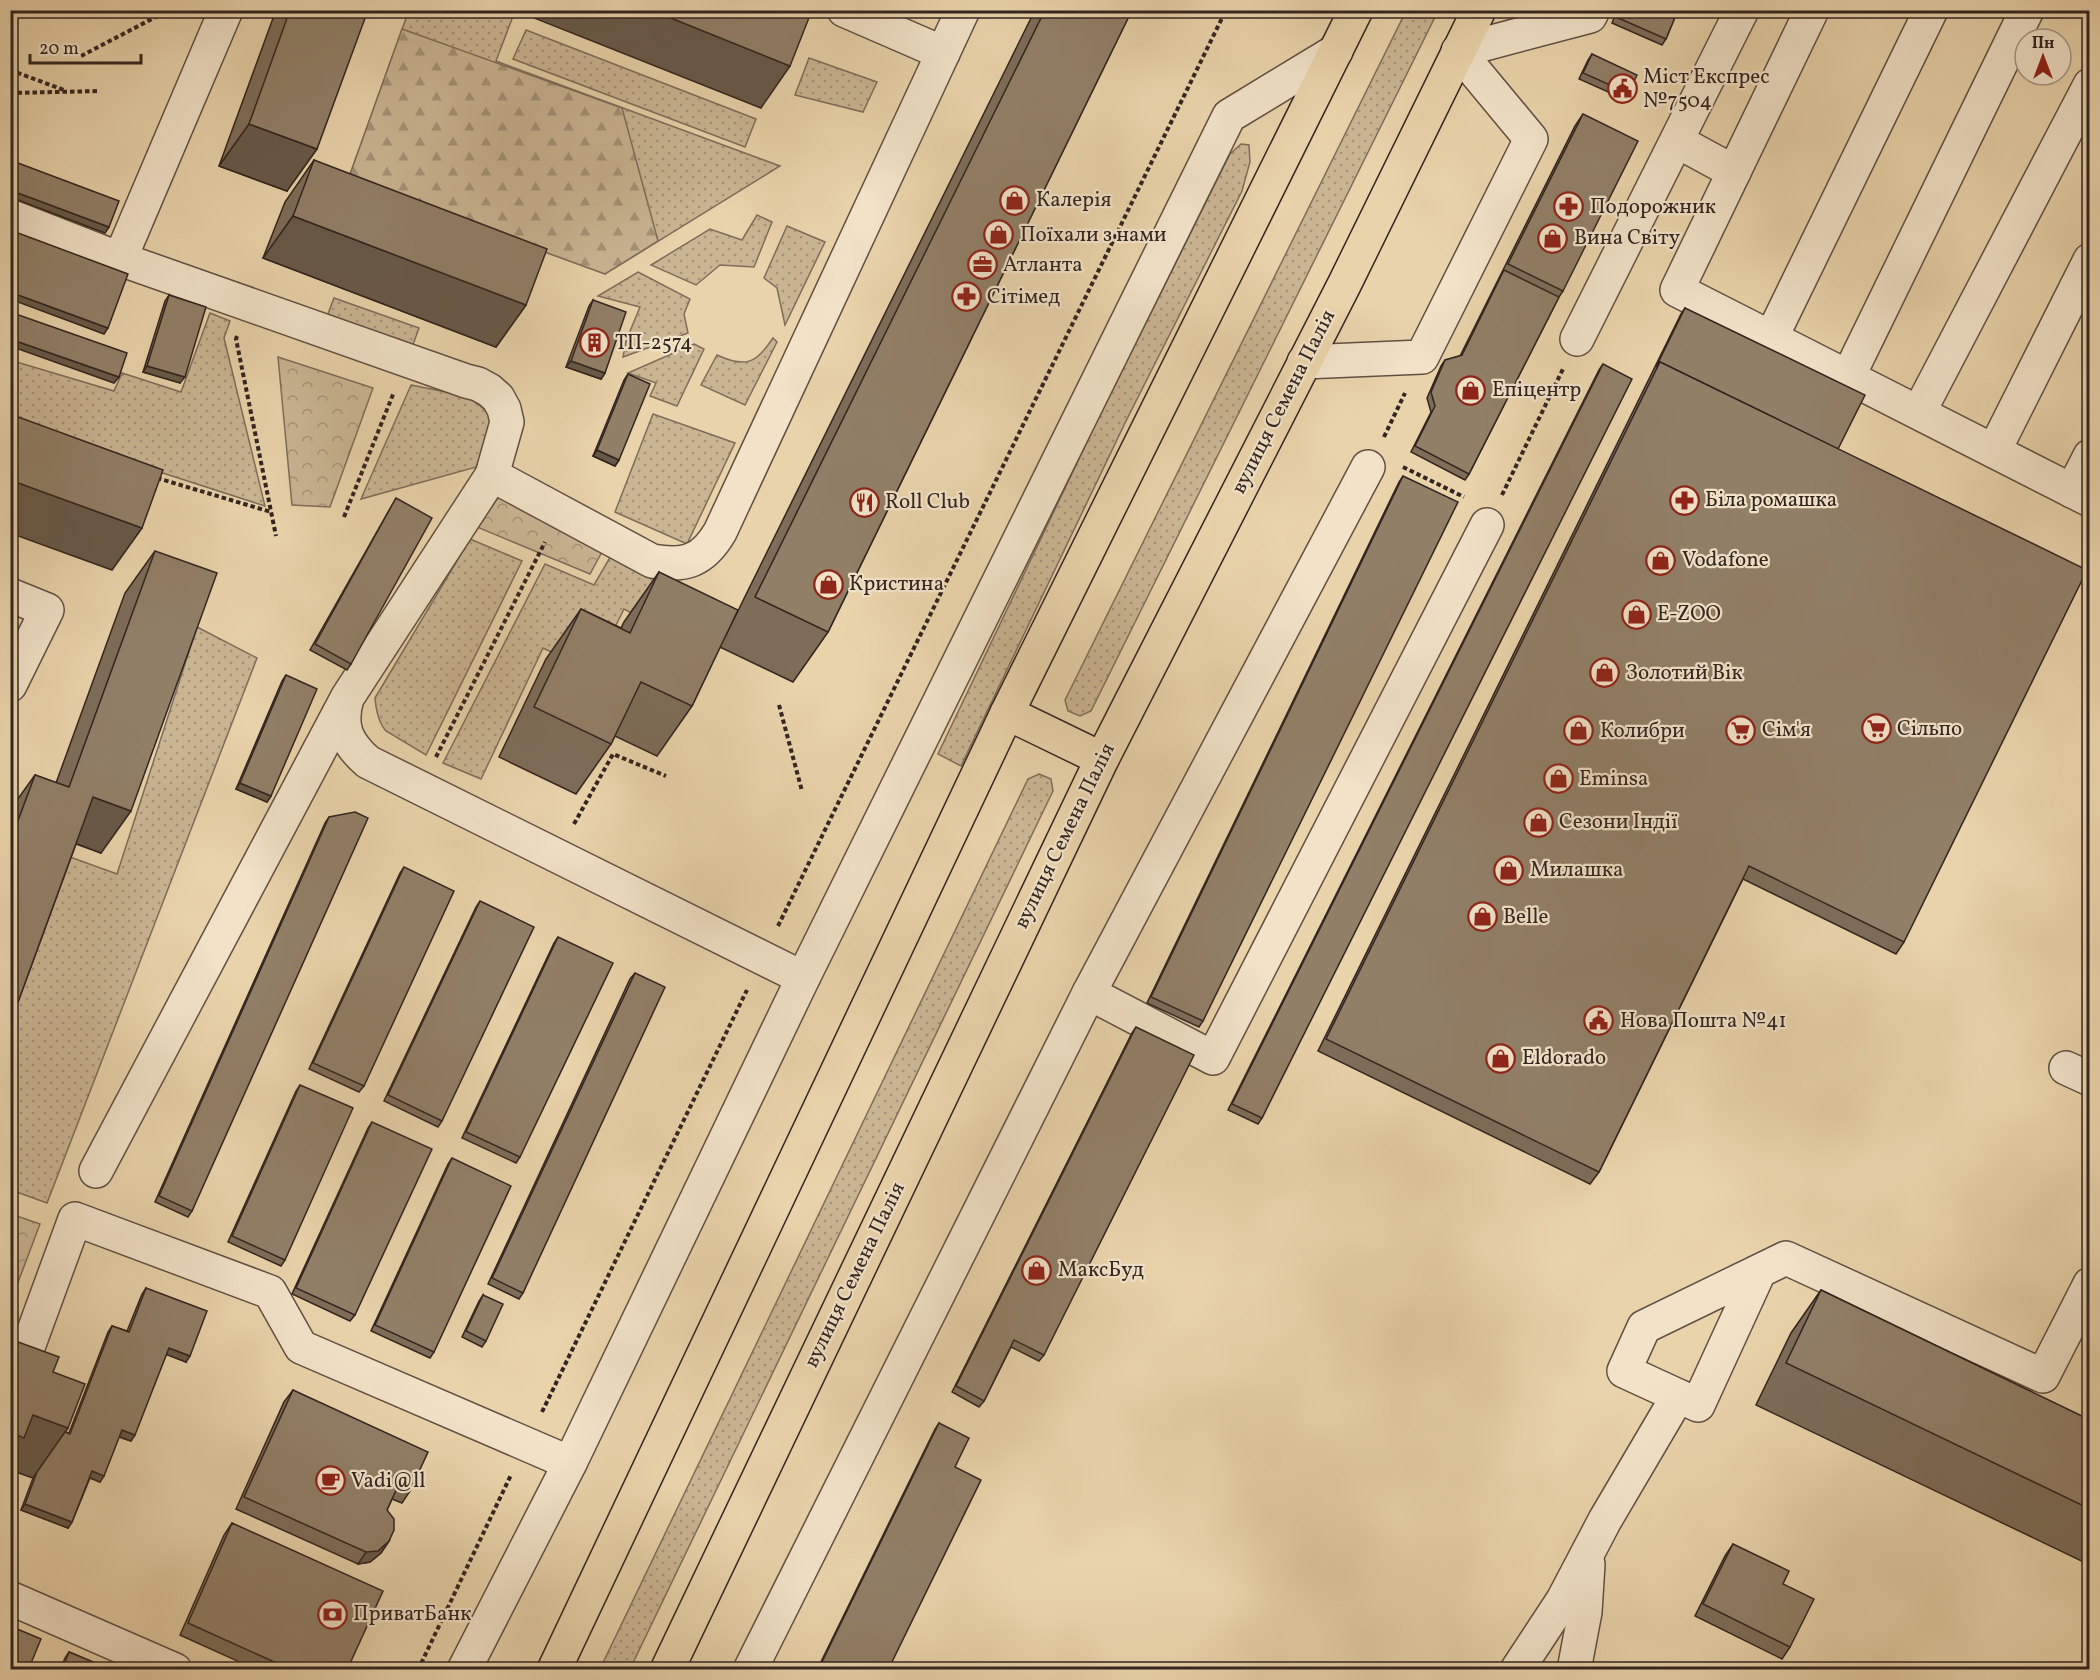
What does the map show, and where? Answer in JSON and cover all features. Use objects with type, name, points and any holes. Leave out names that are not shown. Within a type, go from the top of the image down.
[{"type":"highway","points":[[554,1670],[1007,713],[1356,10]]},
{"type":"highway","name":"вулиця Семена Палія","points":[[667,1670],[1102,759],[1304,362],[1479,10]]},
{"type":"highway","points":[[1007,713],[1102,759]]},
{"type":"street","points":[[120,259],[226,10]]},
{"type":"street","points":[[844,10],[943,53]]},
{"type":"street","points":[[492,475],[652,561],[668,564],[684,562],[699,556],[712,546],[963,10]]},
{"type":"street","points":[[1304,362],[1422,357],[1531,139],[1458,51],[1590,16],[1593,10]]},
{"type":"street","points":[[1577,339],[1742,10]]},
{"type":"street","points":[[1812,10],[1677,290],[2081,495],[2090,456]]},
{"type":"street","points":[[1771,338],[1931,10]]},
{"type":"street","points":[[1848,376],[2027,10]]},
{"type":"street","points":[[464,1670],[570,1463],[803,978],[1229,116],[1336,51]]},
{"type":"street","points":[[1918,412],[2090,85]]},
{"type":"street","points":[[1677,141],[1734,172]]},
{"type":"street","points":[[10,216],[120,259],[478,384],[498,398],[507,422],[492,475],[347,698],[96,1171]]},
{"type":"street","points":[[1994,451],[2090,260]]},
{"type":"street","points":[[750,1670],[1089,993],[1372,461]]},
{"type":"street","points":[[1089,993],[1213,1058],[1490,518]]},
{"type":"street","points":[[10,595],[47,609],[10,685]]},
{"type":"street","points":[[347,698],[344,720],[346,736],[355,750],[368,762],[803,978]]},
{"type":"street","points":[[28,1347],[75,1219],[270,1292],[301,1347],[570,1463]]},
{"type":"street","points":[[1759,1272],[1698,1405],[1624,1371],[1644,1327],[1786,1258],[2043,1376],[2090,1284]]},
{"type":"street","points":[[1517,1670],[1563,1600],[1678,1396]]},
{"type":"street","points":[[1574,1670],[1585,1612],[1590,1549]]},
{"type":"street","points":[[10,1598],[175,1670]]},
{"type":"path","points":[[81,56],[169,10]]},
{"type":"path","points":[[418,1670],[763,957],[1226,10]]},
{"type":"path","points":[[10,70],[68,92]]},
{"type":"path","points":[[10,93],[100,91]]},
{"type":"path","points":[[249,305],[236,339],[276,536]]},
{"type":"path","points":[[1422,357],[1372,461],[1490,518],[1577,339]]},
{"type":"path","points":[[344,517],[407,360]]},
{"type":"path","points":[[147,474],[271,513]]},
{"type":"path","points":[[421,788],[560,512]]},
{"type":"path","points":[[779,705],[802,790]]},
{"type":"path","points":[[557,855],[613,754],[666,776]]},
{"type":"green space","points":[[409,10],[515,11],[496,61],[780,166],[605,274],[348,180]]},
{"type":"green space","points":[[1406,11],[1438,11],[1091,711],[1080,716],[1068,711],[1065,700]]},
{"type":"green space","points":[[402,29],[622,108],[658,241],[605,274],[348,180]]},
{"type":"green space","points":[[526,30],[756,119],[745,147],[513,59]]},
{"type":"green space","points":[[809,58],[877,82],[863,112],[795,95]]},
{"type":"green space","points":[[1241,144],[1249,145],[1250,162],[1242,191],[1125,423],[961,766],[938,754],[1099,417],[1230,154]]},
{"type":"green space","points":[[757,215],[772,222],[754,267],[720,265],[696,285],[651,265],[710,229],[742,240]]},
{"type":"green space","points":[[787,226],[825,242],[785,325],[777,288],[764,278]]},
{"type":"green space","points":[[638,272],[690,299],[684,314],[688,333],[623,357],[626,341],[640,307],[598,296]]},
{"type":"green space","points":[[334,298],[419,328],[411,350],[326,319]]},
{"type":"green space","points":[[210,313],[230,321],[224,338],[265,506],[11,424],[10,360],[114,391],[122,373],[181,392]]},
{"type":"green space","points":[[773,338],[777,342],[745,405],[701,385],[717,355],[735,361],[749,361],[761,353]]},
{"type":"green space","points":[[694,344],[704,349],[677,406],[650,396],[656,383],[628,373]]},
{"type":"green space","points":[[278,357],[373,388],[330,507],[292,505]]},
{"type":"green space","points":[[411,385],[456,394],[467,398],[485,410],[491,419],[480,466],[361,499]]},
{"type":"green space","points":[[653,414],[735,443],[687,544],[615,512]]},
{"type":"green space","points":[[500,495],[604,548],[590,574],[477,527]]},
{"type":"green space","points":[[470,539],[522,561],[426,755],[386,731],[378,716],[375,698]]},
{"type":"green space","points":[[612,554],[689,596],[697,647],[624,609],[593,672],[543,648],[481,779],[443,763],[545,564],[594,585]]},
{"type":"green space","points":[[197,627],[257,658],[47,1203],[11,1190],[10,1023],[70,857],[117,874]]},
{"type":"green space","points":[[1039,774],[1051,779],[1053,791],[630,1669],[600,1669],[1028,779]]},
{"type":"green space","points":[[11,1214],[40,1224],[14,1293],[10,1292]]},
{"type":"building","points":[[290,10],[368,10],[317,149],[249,124]]},
{"type":"building","points":[[651,10],[812,10],[790,66]]},
{"type":"building","points":[[1045,10],[1132,10],[828,632],[755,597]]},
{"type":"building","points":[[1619,10],[1678,10],[1666,39],[1616,17]]},
{"type":"building","points":[[1592,54],[1637,75],[1628,93],[1583,73]]},
{"type":"building","name":"Вина Світу","points":[[1583,114],[1638,141],[1563,291],[1508,264]]},
{"type":"building","points":[[10,160],[119,201],[109,227],[10,190]]},
{"type":"building","points":[[314,160],[547,249],[526,305],[293,216]]},
{"type":"building","points":[[10,230],[128,274],[108,328],[10,292]]},
{"type":"building","name":"Епіцентр","points":[[1504,270],[1559,297],[1469,474],[1415,446],[1435,406],[1431,392],[1445,360],[1462,355]]},
{"type":"building","points":[[169,295],[206,307],[185,377],[147,366]]},
{"type":"building","name":"ТП-2574","points":[[593,300],[626,312],[605,373],[571,361]]},
{"type":"building","points":[[1685,308],[1865,395],[1838,449],[1660,362],[1656,367]]},
{"type":"building","points":[[10,312],[127,353],[119,377],[10,339]]},
{"type":"building","name":"Сім'я","points":[[1660,362],[2087,570],[1904,942],[1749,866],[1599,1172],[1326,1039]]},
{"type":"building","points":[[1603,364],[1632,379],[1262,1118],[1232,1104]]},
{"type":"building","points":[[628,374],[650,384],[619,460],[597,450]]},
{"type":"building","points":[[10,414],[163,470],[142,528],[10,480]]},
{"type":"building","points":[[1403,476],[1458,502],[1203,1021],[1151,997]]},
{"type":"building","points":[[396,498],[432,518],[351,664],[315,644]]},
{"type":"building","points":[[155,551],[217,573],[131,811],[93,797],[10,1024],[10,842],[35,775],[69,787]]},
{"type":"building","points":[[659,572],[738,610],[692,706],[641,682],[611,744],[534,707],[581,609],[630,633]]},
{"type":"building","points":[[286,675],[317,689],[271,796],[240,783]]},
{"type":"building","points":[[355,812],[368,818],[192,1211],[159,1196],[329,817]]},
{"type":"building","points":[[404,867],[454,891],[364,1086],[313,1063]]},
{"type":"building","points":[[480,901],[534,927],[442,1121],[388,1095]]},
{"type":"building","points":[[558,937],[613,963],[520,1157],[466,1132]]},
{"type":"building","points":[[635,973],[665,987],[523,1293],[492,1278]]},
{"type":"building","points":[[1136,1027],[1194,1055],[1044,1355],[1014,1340],[984,1401],[956,1386]]},
{"type":"building","points":[[300,1085],[353,1108],[285,1260],[232,1236]]},
{"type":"building","points":[[372,1122],[432,1149],[355,1315],[296,1288]]},
{"type":"building","points":[[452,1158],[511,1186],[434,1352],[375,1325]]},
{"type":"building","points":[[146,1288],[207,1311],[190,1356],[169,1348],[135,1435],[122,1430],[104,1476],[92,1471],[72,1522],[25,1504],[37,1472],[65,1432],[70,1434],[112,1326],[129,1332]]},
{"type":"building","points":[[1821,1290],[2090,1420],[2090,1509],[1786,1363]]},
{"type":"building","points":[[483,1295],[503,1304],[486,1341],[466,1331]]},
{"type":"building","points":[[10,1339],[59,1357],[53,1372],[85,1384],[68,1428],[33,1415],[24,1438],[10,1432]]},
{"type":"building","name":"Vadi@ll","points":[[293,1390],[428,1452],[410,1491],[398,1486],[387,1510],[394,1519],[394,1530],[389,1541],[378,1551],[366,1552],[244,1497]]},
{"type":"building","points":[[939,1423],[969,1438],[955,1467],[981,1480],[888,1670],[818,1670]]},
{"type":"building","points":[[232,1523],[383,1591],[347,1670],[292,1670],[188,1623]]},
{"type":"building","points":[[1733,1544],[1789,1571],[1783,1584],[1814,1599],[1790,1647],[1703,1604]]},
{"type":"building","points":[[10,1626],[41,1639],[29,1668],[10,1660]]},
{"type":"building","points":[[69,1652],[112,1670],[62,1670]]},
{"type":"place","name":"Міст Експрес №7504","points":[[1622,89]]},
{"type":"place","name":"Калерія","points":[[1015,200]]},
{"type":"place","name":"Подорожник","points":[[1569,207]]},
{"type":"place","name":"Поїхали з нами","points":[[999,235]]},
{"type":"place","name":"Вина Світу","points":[[1553,238]]},
{"type":"place","name":"Атланта","points":[[982,265]]},
{"type":"place","name":"Сітімед","points":[[966,297]]},
{"type":"place","name":"ТП-2574","points":[[594,343]]},
{"type":"place","name":"Епіцентр","points":[[1471,390]]},
{"type":"place","name":"Біла ромашка","points":[[1684,500]]},
{"type":"place","name":"Roll Club","points":[[864,502]]},
{"type":"place","name":"Vodafone","points":[[1661,560]]},
{"type":"place","name":"Кристина","points":[[828,584]]},
{"type":"place","name":"E-ZOO","points":[[1636,614]]},
{"type":"place","name":"Золотий Вік","points":[[1605,673]]},
{"type":"place","name":"Сільпо","points":[[1876,729]]},
{"type":"place","name":"Сім'я","points":[[1741,730]]},
{"type":"place","name":"Колибри","points":[[1579,731]]},
{"type":"place","name":"Eminsa","points":[[1558,779]]},
{"type":"place","name":"Сезони Індії","points":[[1538,822]]},
{"type":"place","name":"Милашка","points":[[1509,870]]},
{"type":"place","name":"Belle","points":[[1482,917]]},
{"type":"place","name":"Нова Пошта №41","points":[[1599,1021]]},
{"type":"place","name":"Eldorado","points":[[1501,1058]]},
{"type":"place","name":"МаксБуд","points":[[1037,1270]]},
{"type":"place","name":"Vadi@ll","points":[[330,1481]]},
{"type":"place","name":"ПриватБанк","points":[[332,1614]]}]
